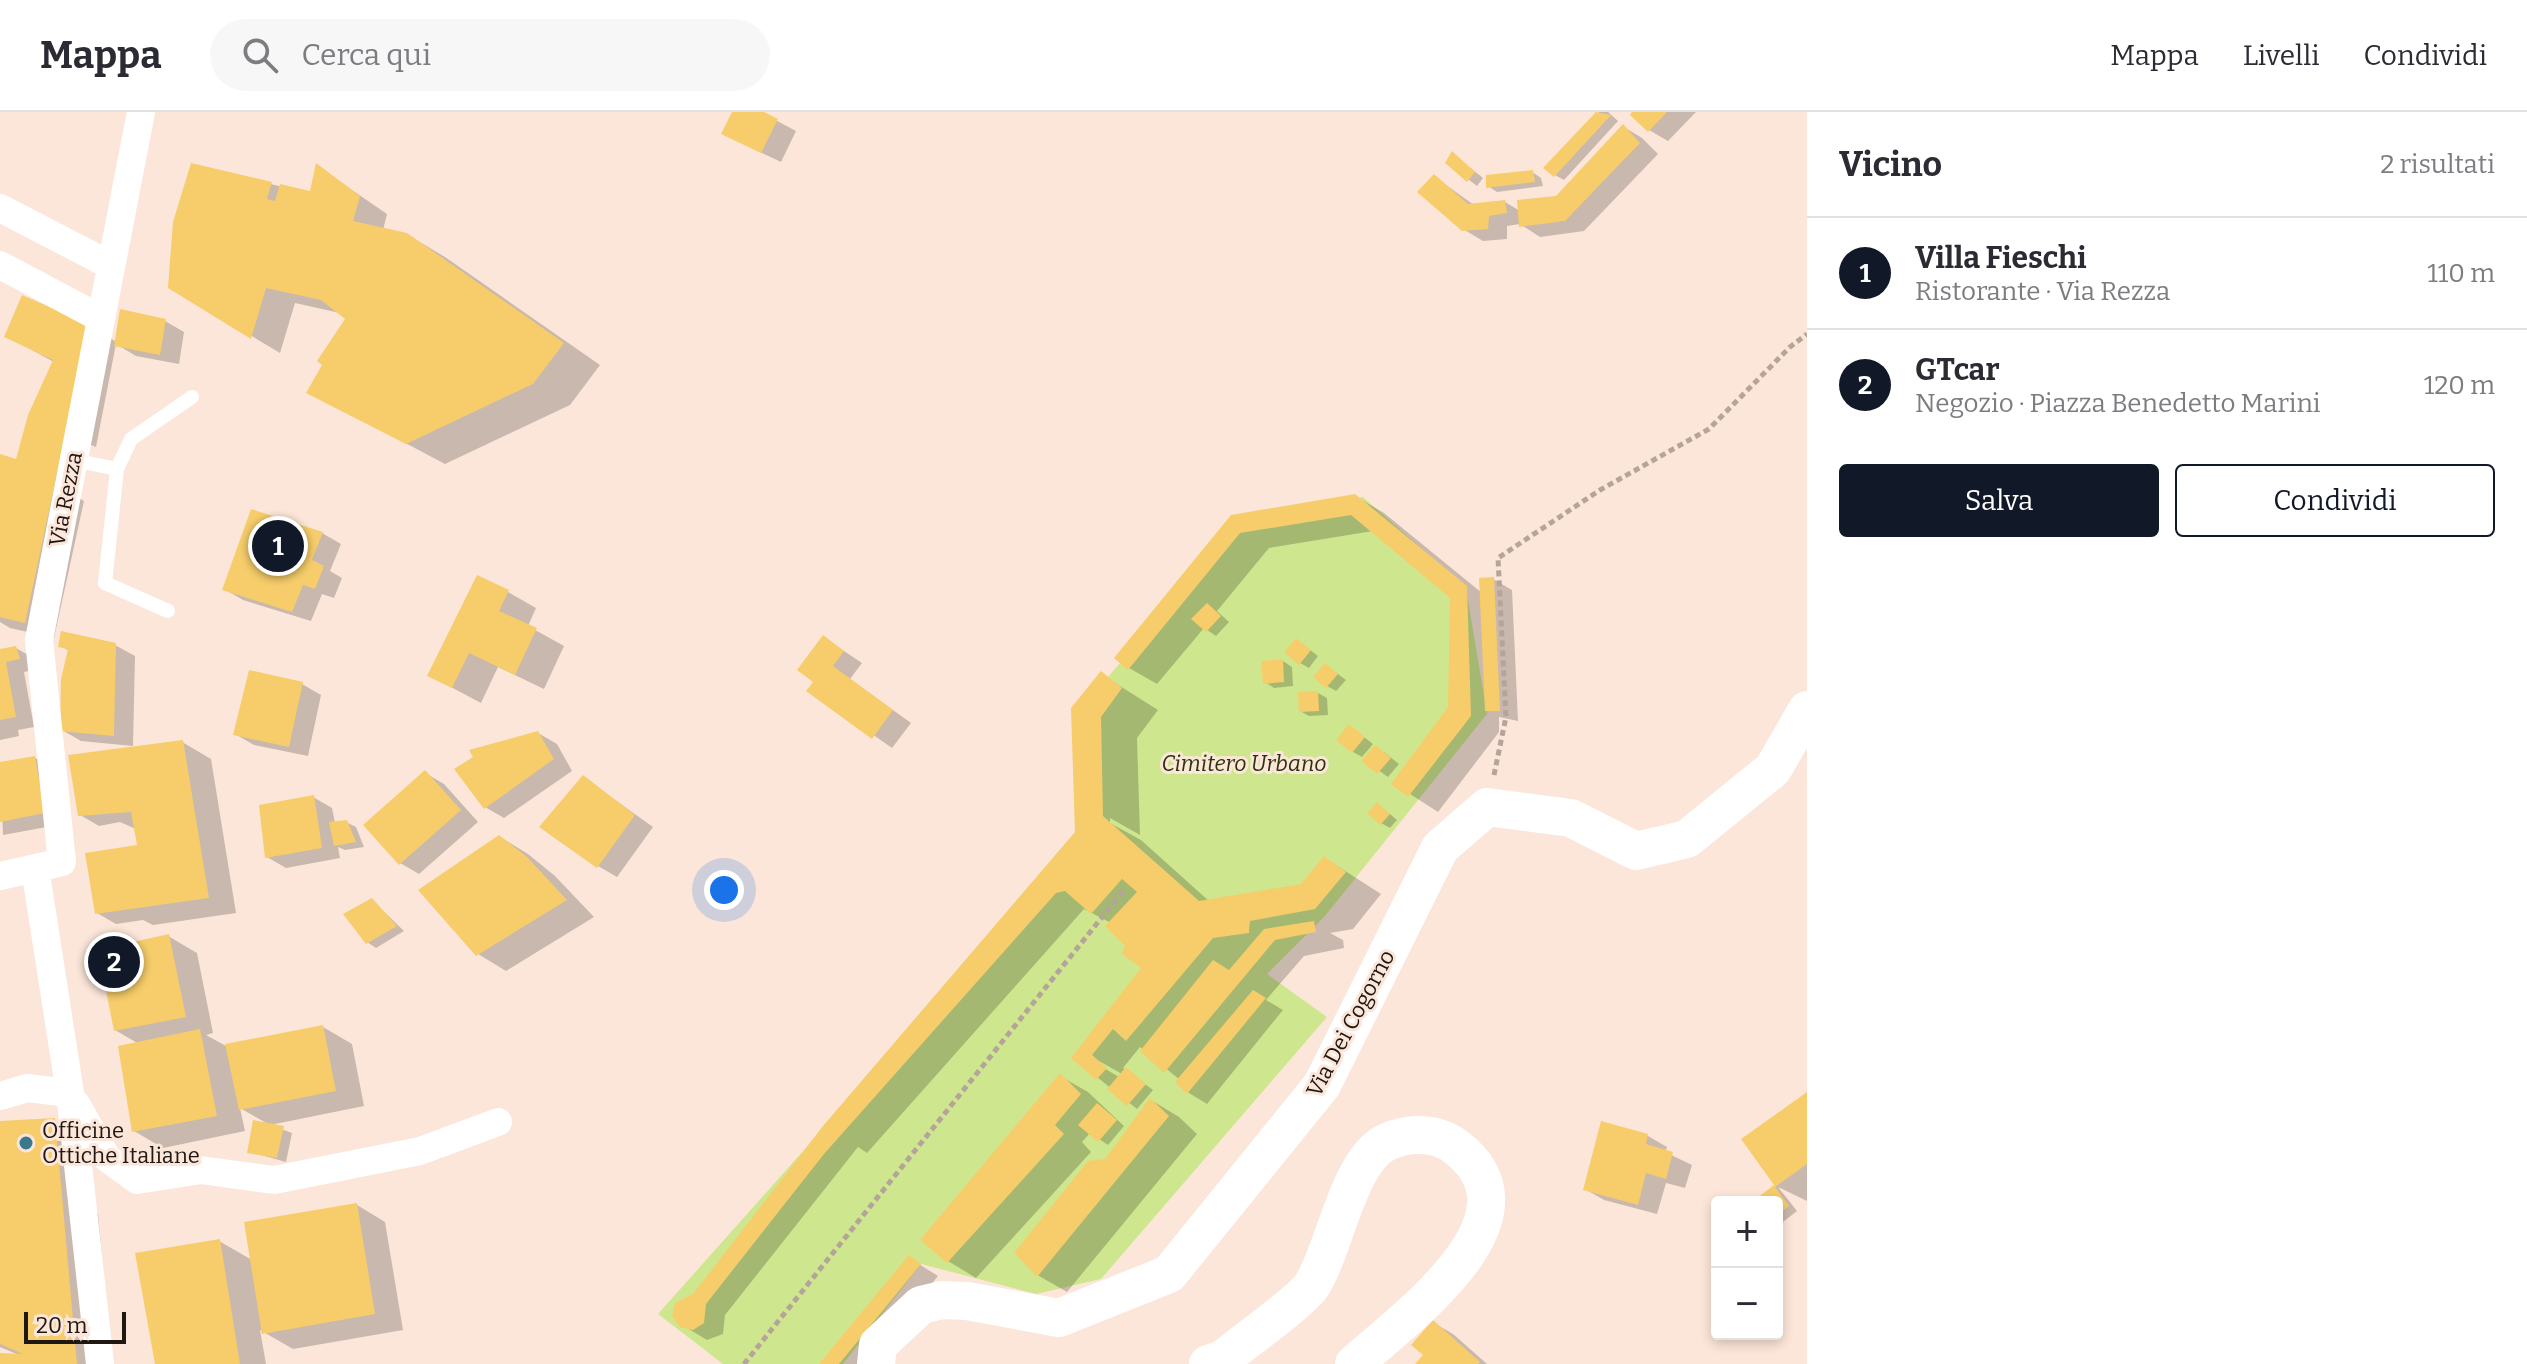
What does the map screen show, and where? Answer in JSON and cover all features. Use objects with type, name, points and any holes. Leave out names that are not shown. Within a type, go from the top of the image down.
[{"type":"street","name":"Via Rezza","points":[[35,868],[62,862],[39,640],[141,112]]},
{"type":"street","points":[[0,208],[110,265]]},
{"type":"street","points":[[0,265],[100,318]]},
{"type":"street","points":[[1487,807],[1571,818],[1636,851],[1687,839],[1773,769],[1807,710]]},
{"type":"street","name":"Via Dei Cogorno","points":[[876,1364],[878,1345],[921,1305],[942,1300],[967,1301],[1059,1318],[1169,1274],[1322,1085],[1440,848],[1487,807]]},
{"type":"street","points":[[0,876],[35,868],[70,1093],[100,1364]]},
{"type":"street","points":[[0,1096],[27,1088],[70,1093]]},
{"type":"street","points":[[70,1093],[107,1158],[137,1180],[201,1170],[274,1180],[420,1151],[498,1122]]},
{"type":"street","points":[[1208,1364],[1223,1359],[1311,1287],[1366,1158],[1385,1143],[1407,1135],[1431,1135],[1453,1144],[1471,1159],[1483,1180],[1487,1203],[1483,1227],[1442,1284],[1354,1364]]},
{"type":"lane","points":[[168,611],[105,583],[117,469],[131,439],[192,397]]},
{"type":"lane","points":[[73,460],[117,469]]},
{"type":"path","points":[[1487,807],[1506,717],[1498,558],[1600,490],[1709,429],[1807,334]]},
{"type":"path","points":[[744,1364],[1123,891]]},
{"type":"green space","name":"Cimitero Urbano","points":[[1363,497],[1466,588],[1487,714],[1325,916],[1267,974],[1327,1017],[1101,1279],[1036,1294],[921,1264],[843,1364],[723,1364],[658,1314],[1080,840],[1079,711],[1243,519]]},
{"type":"building","points":[[732,112],[764,112],[778,119],[761,153],[721,134]]},
{"type":"building","points":[[1596,112],[1611,115],[1554,177],[1543,168]]},
{"type":"building","points":[[1632,112],[1667,112],[1648,132],[1630,115]]},
{"type":"building","points":[[1623,124],[1640,143],[1565,221],[1519,227],[1517,200],[1556,196]]},
{"type":"building","points":[[1452,151],[1475,172],[1467,182],[1445,163]]},
{"type":"building","points":[[191,163],[272,182],[267,199],[275,201],[280,184],[310,191],[316,163],[360,196],[353,221],[407,233],[564,343],[533,384],[406,444],[306,393],[322,365],[317,361],[345,319],[321,300],[266,288],[251,339],[168,288],[173,222]]},
{"type":"building","points":[[1533,170],[1535,182],[1486,188],[1486,175]]},
{"type":"building","points":[[1434,174],[1468,204],[1505,200],[1507,213],[1489,216],[1488,229],[1462,231],[1417,192]]},
{"type":"building","points":[[22,295],[89,324],[25,623],[0,617],[0,454],[16,459],[28,415],[53,360],[4,337]]},
{"type":"building","points":[[120,309],[166,319],[160,355],[114,346]]},
{"type":"building","points":[[1355,494],[1467,586],[1471,716],[1408,797],[1391,784],[1448,707],[1450,598],[1351,515],[1240,533],[1128,670],[1114,658],[1231,515]]},
{"type":"building","points":[[251,509],[323,532],[312,560],[324,566],[315,589],[303,585],[292,612],[222,590]]},
{"type":"building","points":[[477,575],[509,590],[499,611],[537,628],[515,675],[469,653],[452,688],[427,676]]},
{"type":"building","points":[[1494,577],[1500,711],[1485,711],[1479,578]]},
{"type":"building","points":[[1207,603],[1221,616],[1206,632],[1191,619]]},
{"type":"building","points":[[61,631],[116,643],[114,736],[60,731],[61,679],[68,649],[58,647]]},
{"type":"building","points":[[823,635],[844,651],[833,666],[893,710],[872,739],[806,691],[813,682],[797,670]]},
{"type":"building","points":[[1296,638],[1311,650],[1299,665],[1284,652]]},
{"type":"building","points":[[16,646],[20,659],[6,662],[16,717],[0,720],[0,649]]},
{"type":"building","points":[[1283,659],[1284,682],[1263,684],[1261,661]]},
{"type":"building","points":[[1325,663],[1338,674],[1326,688],[1313,677]]},
{"type":"building","points":[[249,670],[303,682],[289,747],[233,735]]},
{"type":"building","points":[[1101,671],[1122,688],[1101,717],[1103,816],[1199,901],[1301,884],[1324,856],[1346,872],[1315,909],[1250,921],[1249,933],[1213,938],[1126,1041],[1113,1029],[1092,1055],[1107,1068],[1096,1080],[1071,1058],[1141,968],[1122,954],[1125,946],[1105,926],[1137,892],[1122,879],[1091,914],[1065,891],[1056,893],[824,1154],[706,1304],[704,1323],[693,1330],[680,1327],[672,1316],[675,1303],[693,1294],[823,1126],[1075,832],[1071,708]]},
{"type":"building","points":[[1318,691],[1319,711],[1299,712],[1298,692]]},
{"type":"building","points":[[1349,724],[1365,737],[1352,753],[1336,740]]},
{"type":"building","points":[[538,731],[554,759],[484,809],[454,769],[473,757],[469,750]]},
{"type":"building","points":[[183,740],[209,898],[95,914],[85,853],[137,845],[131,812],[78,816],[68,755]]},
{"type":"building","points":[[1375,745],[1391,758],[1377,774],[1361,761]]},
{"type":"building","points":[[35,756],[45,813],[0,822],[0,762]]},
{"type":"building","points":[[425,770],[461,810],[399,865],[363,825]]},
{"type":"building","points":[[583,775],[635,815],[597,868],[539,827]]},
{"type":"building","points":[[314,795],[322,848],[265,858],[259,805]]},
{"type":"building","points":[[1377,802],[1390,814],[1380,825],[1367,813]]},
{"type":"building","points":[[347,820],[356,842],[334,846],[329,822]]},
{"type":"building","points":[[499,835],[527,857],[567,900],[476,956],[418,890]]},
{"type":"building","points":[[372,898],[397,926],[366,944],[343,914]]},
{"type":"building","points":[[1314,921],[1316,932],[1275,940],[1164,1073],[1140,1051],[1213,960],[1229,970],[1264,929]]},
{"type":"building","points":[[169,934],[186,1017],[114,1031],[98,950]]},
{"type":"building","points":[[1253,990],[1266,998],[1187,1094],[1175,1082]]},
{"type":"building","points":[[323,1025],[336,1091],[239,1110],[225,1044]]},
{"type":"building","points":[[200,1029],[217,1116],[132,1132],[118,1046]]},
{"type":"building","points":[[1126,1067],[1146,1084],[1127,1106],[1107,1089]]},
{"type":"building","points":[[1060,1073],[1081,1094],[1055,1125],[1064,1134],[947,1263],[920,1240]]},
{"type":"building","points":[[1807,1092],[1807,1164],[1775,1187],[1782,1196],[1760,1196],[1774,1185],[1741,1139]]},
{"type":"building","points":[[1150,1098],[1169,1116],[1037,1277],[1014,1253],[1088,1161],[1105,1159]]},
{"type":"building","points":[[1097,1103],[1117,1120],[1098,1142],[1078,1125]]},
{"type":"building","points":[[55,1118],[77,1364],[0,1364],[0,1353],[23,1354],[0,1344],[0,1121]]},
{"type":"building","points":[[253,1120],[284,1126],[277,1158],[247,1153]]},
{"type":"building","points":[[1601,1121],[1648,1134],[1646,1144],[1673,1152],[1666,1179],[1646,1173],[1638,1205],[1583,1190]]},
{"type":"building","points":[[357,1203],[375,1314],[262,1334],[244,1222]]},
{"type":"building","points":[[220,1239],[240,1364],[155,1364],[135,1253]]},
{"type":"building","points":[[909,1255],[921,1264],[839,1364],[819,1364]]},
{"type":"building","points":[[1433,1320],[1480,1362],[1415,1364],[1423,1355],[1411,1345]]},
{"type":"place","name":"Villa Fieschi","points":[[278,546]]},
{"type":"place","name":"GTcar","points":[[114,962]]},
{"type":"place","name":"Officine Ottiche Italiane","points":[[26,1143]]}]
